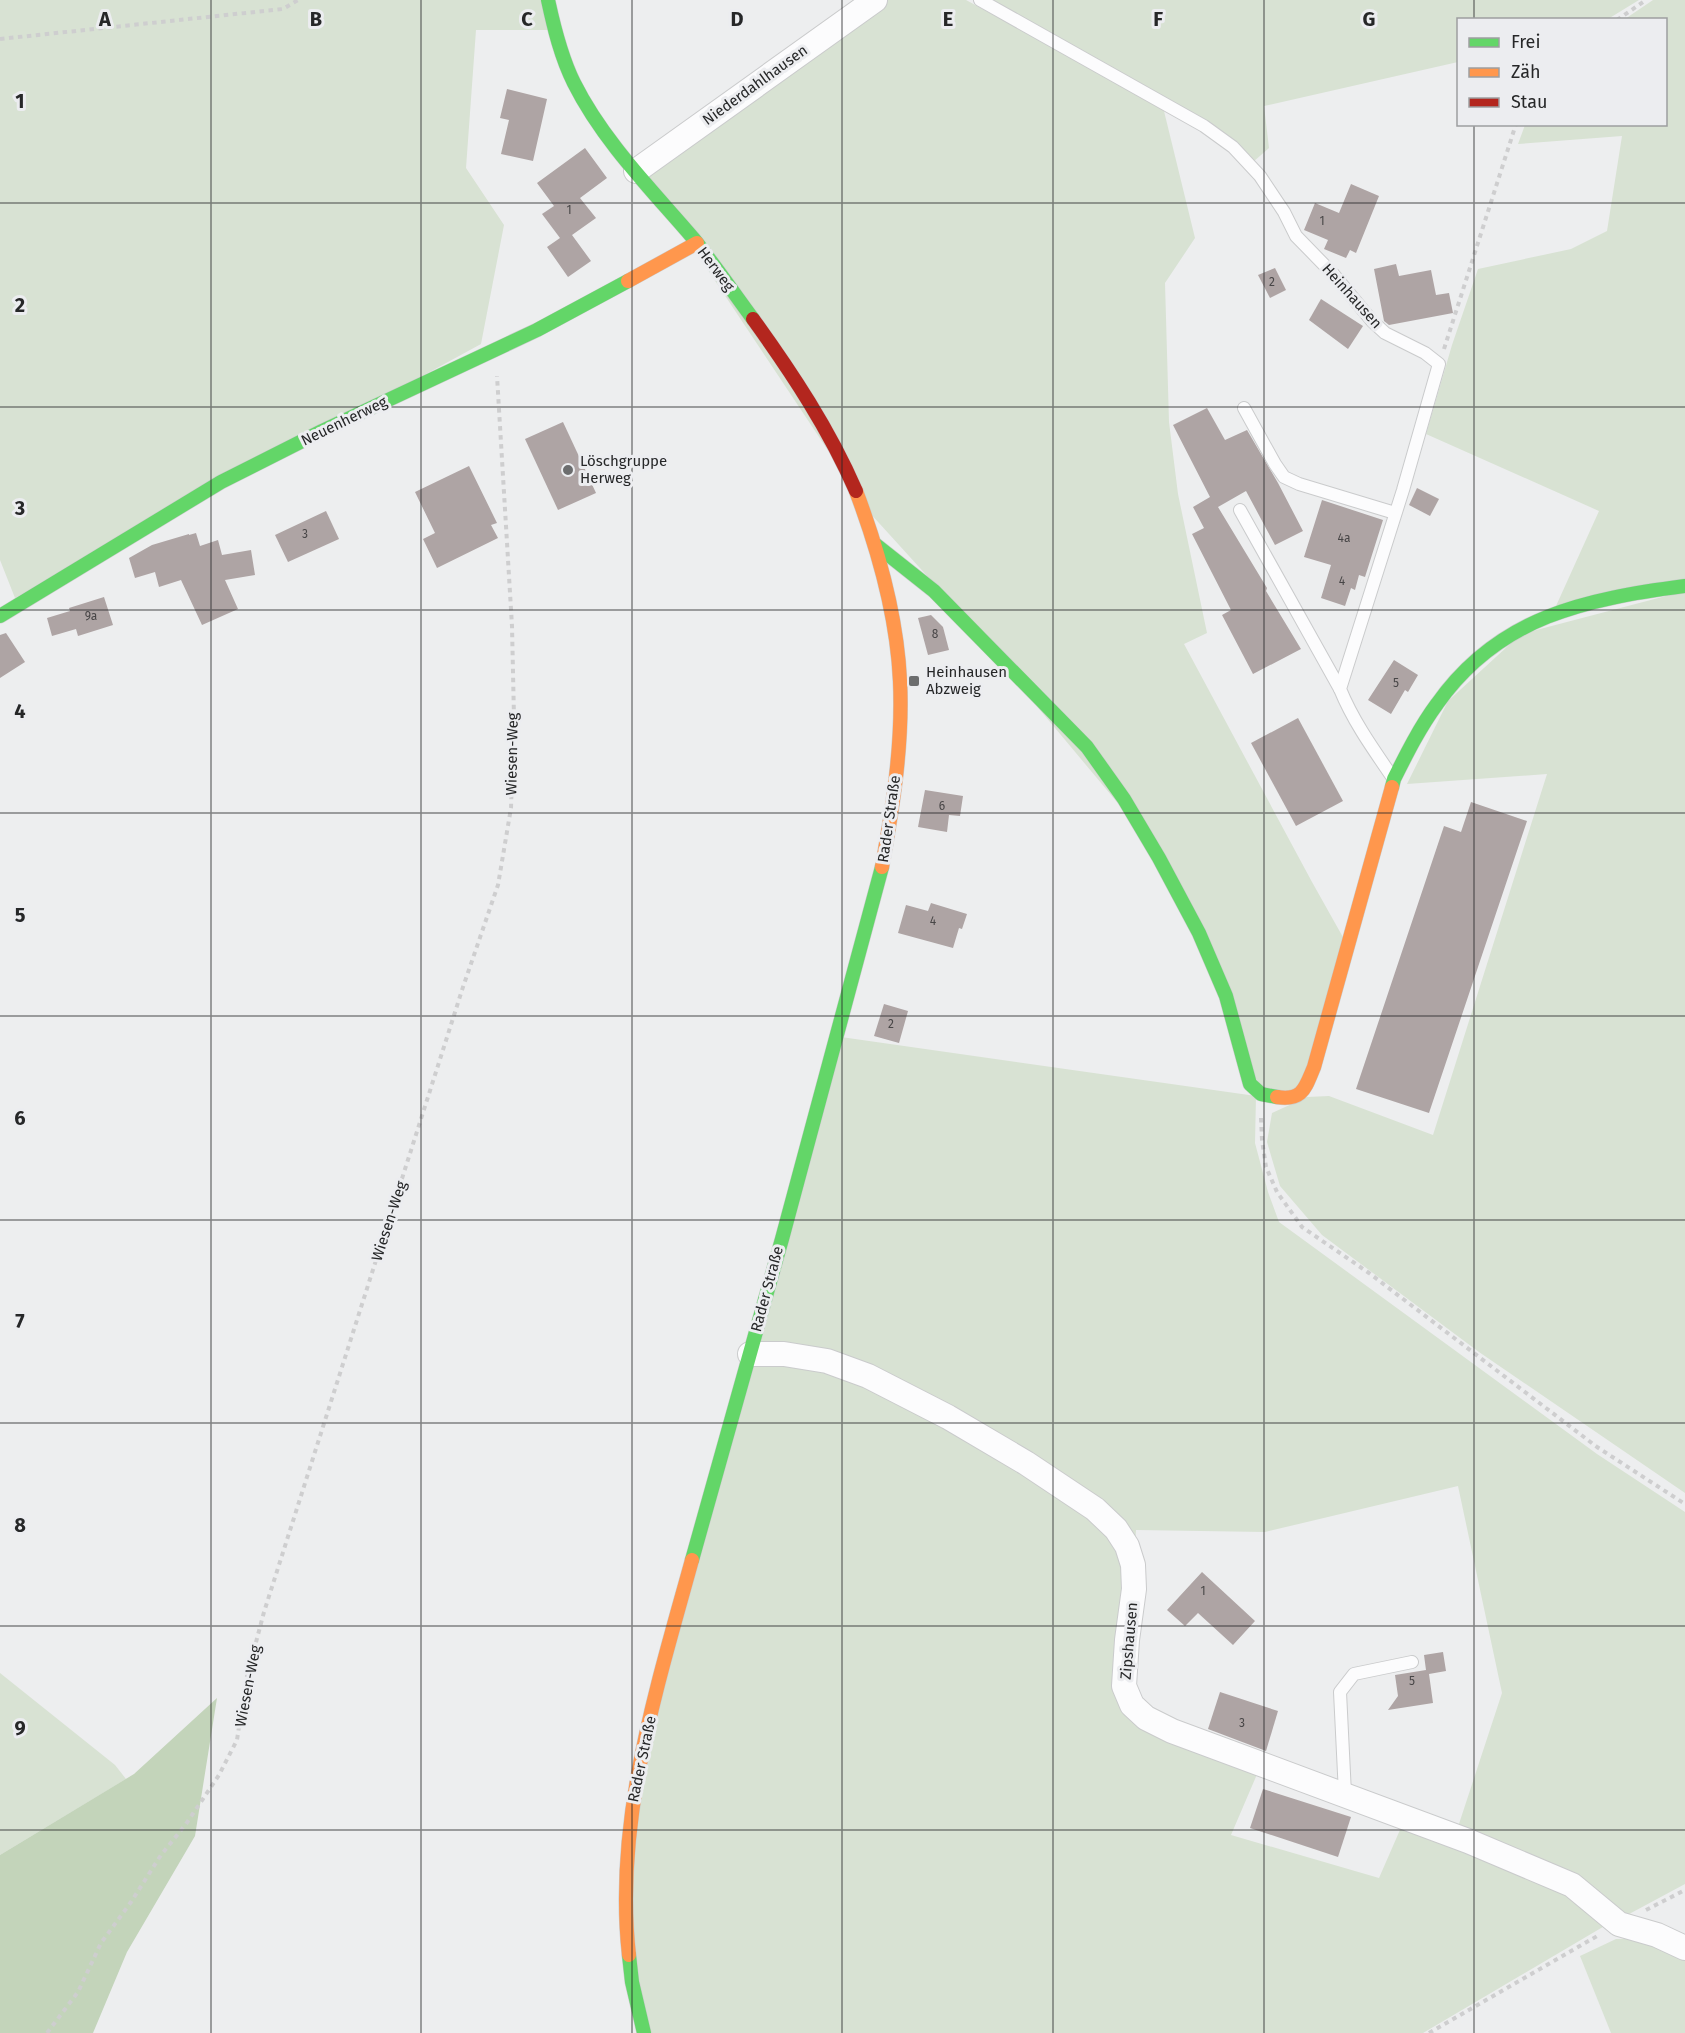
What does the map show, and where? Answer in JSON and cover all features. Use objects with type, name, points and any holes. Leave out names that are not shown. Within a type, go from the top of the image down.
[{"type":"street","name":"Herweg","points":[[548,0],[564,62],[579,93],[604,131],[697,243],[771,343],[830,435],[849,473],[876,545]]},
{"type":"street","name":"Niederdahlhausen","points":[[636,171],[875,0]]},
{"type":"street","name":"Neuenherweg","points":[[0,616],[221,483],[322,431],[537,330],[697,243]]},
{"type":"street","points":[[876,545],[934,591],[1087,747],[1124,799],[1199,933],[1226,996],[1250,1084],[1261,1094],[1290,1099],[1304,1091],[1314,1067],[1394,779],[1420,729],[1438,701],[1491,648],[1546,616],[1578,605],[1632,593],[1685,586]]},
{"type":"street","name":"Rader Straße","points":[[644,2033],[633,1984],[626,1913],[626,1871],[633,1799],[646,1735],[687,1576],[880,880],[895,795],[900,684],[898,651],[886,584],[876,545]]},
{"type":"street","name":"Zipshausen","points":[[750,1354],[784,1354],[827,1361],[868,1376],[948,1417],[1026,1463],[1095,1509],[1116,1529],[1127,1546],[1133,1565],[1134,1589],[1124,1686],[1132,1705],[1146,1718],[1172,1731],[1468,1841],[1572,1885],[1619,1924]]},
{"type":"street","points":[[1619,1924],[1658,1935],[1685,1948]]},
{"type":"lane","name":"Heinhausen","points":[[980,0],[1204,126],[1233,147],[1260,176],[1284,212],[1296,236],[1334,275],[1372,321],[1385,333],[1425,353],[1439,364]]},
{"type":"lane","points":[[1340,689],[1439,364]]},
{"type":"lane","points":[[1244,408],[1284,477],[1299,484],[1395,513]]},
{"type":"lane","points":[[1240,510],[1340,689],[1348,709],[1394,779]]},
{"type":"lane","points":[[1345,1794],[1340,1692],[1354,1674],[1412,1662]]},
{"type":"path","points":[[0,39],[283,9],[297,0]]},
{"type":"path","points":[[1620,18],[1646,0]]},
{"type":"path","points":[[1439,364],[1515,126]]},
{"type":"path","name":"Wiesen-Weg","points":[[47,2033],[78,1992],[101,1942],[219,1775],[237,1740],[246,1680],[264,1612],[463,987],[498,885],[511,808],[514,718],[512,626],[503,462],[493,349]]},
{"type":"path","points":[[1261,1094],[1262,1140],[1266,1167],[1277,1192],[1302,1227],[1369,1273],[1597,1447],[1685,1504]]},
{"type":"path","points":[[1429,2033],[1619,1924],[1685,1890]]},
{"type":"green space","points":[[0,0],[544,0],[550,30],[476,30],[466,168],[504,225],[481,344],[15,598],[0,560]]},
{"type":"green space","points":[[879,0],[966,0],[1163,107],[1195,238],[1165,283],[1169,422],[1178,494],[1207,633],[1184,644],[1344,939],[1302,1090],[1261,1090],[1162,856],[939,589],[869,512],[642,171]]},
{"type":"green space","points":[[990,0],[1639,0],[1610,18],[1457,18],[1457,62],[1264,106],[1269,148],[1253,162]]},
{"type":"green space","points":[[1653,0],[1685,0],[1685,582],[1556,606],[1599,511],[1426,434],[1452,345],[1478,269],[1571,249],[1607,231],[1622,136],[1518,144],[1525,126],[1667,126],[1667,18],[1626,18]]},
{"type":"green space","points":[[1685,591],[1685,1493],[1479,1352],[1322,1235],[1280,1186],[1267,1142],[1272,1113],[1307,1097],[1329,1096],[1433,1135],[1547,774],[1407,784],[1448,701],[1521,634]]},
{"type":"green space","points":[[841,1037],[1256,1096],[1255,1143],[1268,1192],[1279,1222],[1597,1454],[1685,1512],[1685,1884],[1618,1920],[1572,1882],[1456,1833],[1502,1693],[1458,1486],[1265,1532],[1136,1530],[1133,1580],[1126,1621],[1122,1686],[1130,1706],[1145,1720],[1261,1765],[1231,1835],[1379,1878],[1403,1823],[1571,1887],[1613,1921],[1423,2033],[649,2033],[637,1973],[630,1911],[632,1845],[647,1748],[696,1559]]},
{"type":"green space","points":[[0,1673],[115,1765],[126,1779],[0,1855]]},
{"type":"green space","points":[[217,1698],[195,1836],[127,1952],[93,2033],[0,2033],[0,1855],[134,1774]]},
{"type":"green space","points":[[1656,1938],[1685,1952],[1685,2033],[1611,2033],[1580,1956],[1616,1939]]},
{"type":"building","points":[[507,89],[547,99],[533,161],[501,154],[509,120],[500,118]]},
{"type":"building","points":[[585,148],[607,178],[580,198],[596,218],[572,235],[591,261],[568,277],[547,247],[560,238],[542,214],[554,206],[537,183]]},
{"type":"building","points":[[1351,184],[1379,196],[1356,253],[1350,250],[1346,258],[1324,249],[1328,240],[1304,230],[1315,203],[1339,213]]},
{"type":"building","points":[[1396,264],[1399,276],[1431,270],[1436,295],[1449,293],[1453,313],[1389,325],[1384,321],[1374,269]]},
{"type":"building","points":[[1275,268],[1286,290],[1270,298],[1258,275]]},
{"type":"building","points":[[1321,299],[1363,326],[1348,349],[1309,320]]},
{"type":"building","points":[[1207,408],[1225,440],[1247,430],[1303,531],[1275,545],[1246,491],[1218,507],[1301,649],[1253,674],[1222,615],[1231,610],[1192,534],[1204,528],[1193,507],[1210,497],[1173,425]]},
{"type":"building","points":[[563,422],[596,493],[558,510],[525,439]]},
{"type":"building","points":[[469,466],[497,523],[491,525],[498,538],[437,568],[423,539],[435,533],[415,492]]},
{"type":"building","points":[[1417,488],[1439,499],[1430,516],[1409,505]]},
{"type":"building","points":[[1322,500],[1383,520],[1365,577],[1359,575],[1355,590],[1351,588],[1345,606],[1321,598],[1331,565],[1304,557]]},
{"type":"building","points":[[326,511],[339,539],[288,562],[275,535]]},
{"type":"building","points":[[196,533],[200,546],[218,540],[222,555],[251,550],[255,575],[225,580],[238,609],[202,625],[181,580],[159,587],[155,572],[135,578],[129,558],[152,545]]},
{"type":"building","points":[[104,597],[113,625],[78,636],[76,629],[52,636],[47,618]]},
{"type":"building","points":[[931,615],[943,627],[949,650],[928,655],[918,618]]},
{"type":"building","points":[[6,633],[25,662],[0,678],[0,635]]},
{"type":"building","points":[[1394,660],[1418,675],[1408,692],[1405,690],[1391,714],[1368,700]]},
{"type":"building","points":[[1298,718],[1343,801],[1296,826],[1251,743]]},
{"type":"building","points":[[925,790],[963,796],[960,816],[949,815],[947,832],[918,827]]},
{"type":"building","points":[[1471,802],[1527,821],[1429,1113],[1356,1089],[1444,826],[1461,832]]},
{"type":"building","points":[[931,903],[967,914],[962,929],[959,928],[953,948],[898,933],[906,905],[928,911]]},
{"type":"building","points":[[884,1004],[908,1011],[899,1043],[874,1036]]},
{"type":"building","points":[[1202,1572],[1255,1621],[1233,1645],[1198,1613],[1185,1626],[1167,1610]]},
{"type":"building","points":[[1443,1652],[1446,1671],[1429,1674],[1433,1703],[1388,1710],[1398,1696],[1395,1675],[1426,1670],[1424,1655]]},
{"type":"building","points":[[1220,1692],[1278,1711],[1266,1751],[1208,1729]]},
{"type":"building","points":[[1263,1789],[1351,1817],[1338,1857],[1250,1828]]},
{"type":"traffic: fast","points":[[548,0],[565,63],[599,125],[613,145],[693,238],[753,319]]},
{"type":"traffic: fast","points":[[0,616],[221,482],[322,431],[537,330],[628,281]]},
{"type":"traffic: fast","points":[[876,545],[934,591],[1087,747],[1124,799],[1199,933],[1226,996],[1250,1084],[1261,1094],[1277,1097]]},
{"type":"traffic: fast","points":[[1392,787],[1419,731],[1437,704],[1461,674],[1488,650],[1517,631],[1579,606],[1648,591],[1685,586]]},
{"type":"traffic: fast","points":[[692,1560],[782,1239],[882,867]]},
{"type":"traffic: fast","points":[[629,1955],[632,1982],[644,2033]]},
{"type":"traffic: slow","points":[[628,281],[697,243]]},
{"type":"traffic: slow","points":[[856,491],[872,537],[891,608],[900,681],[899,751],[882,867]]},
{"type":"traffic: slow","points":[[1277,1097],[1286,1098],[1298,1095],[1305,1087],[1314,1067],[1392,787]]},
{"type":"traffic: slow","points":[[629,1955],[626,1905],[633,1805],[653,1705],[692,1560]]},
{"type":"traffic: jam","points":[[753,319],[809,402],[856,491]]},
{"type":"place","name":"Löschgruppe Herweg","points":[[568,470]]},
{"type":"place","name":"Heinhausen Abzweig","points":[[914,681]]}]
